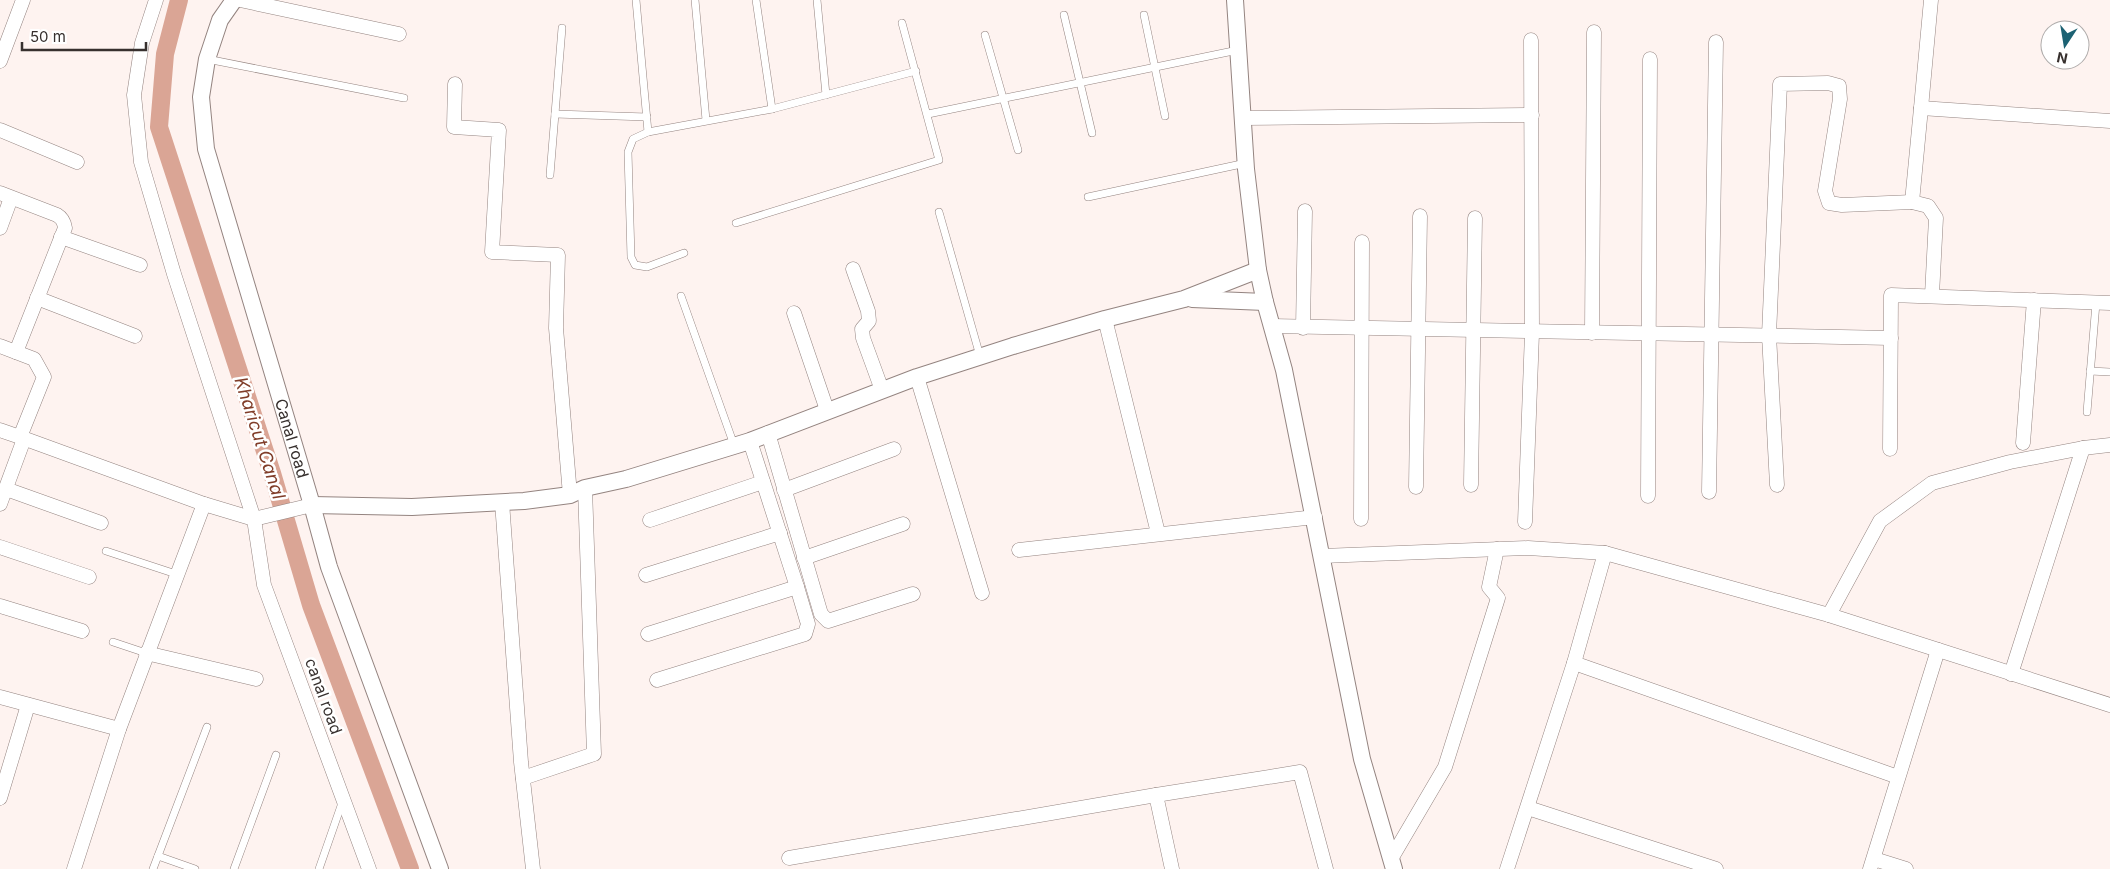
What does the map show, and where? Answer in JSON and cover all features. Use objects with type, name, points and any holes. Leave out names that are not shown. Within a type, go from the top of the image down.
[{"type":"street","points":[[0,61],[23,0]]},
{"type":"street","name":"canal road","points":[[156,0],[142,43],[134,95],[141,162],[174,274],[254,526],[264,584],[369,869]]},
{"type":"street","name":"Canal road","points":[[234,0],[220,20],[207,59],[201,97],[206,149],[306,507],[440,869]]},
{"type":"street","points":[[240,0],[399,34]]},
{"type":"street","points":[[1235,0],[1246,163],[1258,270],[1284,370],[1362,760],[1393,864]]},
{"type":"street","points":[[1912,202],[1931,0]]},
{"type":"street","points":[[1592,333],[1594,32]]},
{"type":"street","points":[[1525,522],[1532,333],[1531,40]]},
{"type":"street","points":[[1709,492],[1716,42]]},
{"type":"street","points":[[1648,496],[1650,59]]},
{"type":"street","points":[[1777,485],[1769,335],[1780,84],[1828,83],[1839,86],[1840,99],[1826,191],[1829,203],[1842,205],[1912,202],[1928,206],[1936,218],[1932,295]]},
{"type":"street","points":[[455,84],[454,127],[499,130],[492,252],[558,255],[556,328],[578,492],[594,754],[523,778]]},
{"type":"street","points":[[1921,108],[2110,122]]},
{"type":"street","points":[[1244,118],[1532,115]]},
{"type":"street","points":[[0,130],[77,162]]},
{"type":"street","points":[[0,228],[6,196],[62,218],[65,228],[16,352]]},
{"type":"street","points":[[1303,328],[1305,211]]},
{"type":"street","points":[[1416,487],[1420,216]]},
{"type":"street","points":[[1471,485],[1475,218]]},
{"type":"street","points":[[61,237],[140,265]]},
{"type":"street","points":[[1361,519],[1360,328],[1362,242]]},
{"type":"street","points":[[853,269],[868,311],[869,320],[862,329],[862,338],[882,390]]},
{"type":"street","points":[[0,430],[204,504],[254,526],[306,507],[412,507],[502,502],[578,492],[626,479],[742,443],[917,377],[1105,319],[1184,299],[1258,270]]},
{"type":"street","points":[[1890,449],[1891,295],[2110,303]]},
{"type":"street","points":[[37,298],[136,336]]},
{"type":"street","points":[[1184,299],[1265,302]]},
{"type":"street","points":[[2024,443],[2034,300]]},
{"type":"street","points":[[794,313],[828,410]]},
{"type":"street","points":[[1105,319],[1158,533]]},
{"type":"street","points":[[1272,326],[1303,328],[1418,328],[1532,333],[1650,333],[1891,338]]},
{"type":"street","points":[[0,346],[34,359],[44,377],[0,504]]},
{"type":"street","points":[[917,377],[982,593]]},
{"type":"street","points":[[768,433],[821,614],[828,621],[913,594]]},
{"type":"street","points":[[657,680],[805,634],[808,624],[780,533],[763,482],[742,443]]},
{"type":"street","points":[[1829,615],[1880,521],[1932,483],[2010,462],[2083,448],[2110,445]]},
{"type":"street","points":[[2011,674],[2083,448]]},
{"type":"street","points":[[784,490],[894,449]]},
{"type":"street","points":[[650,520],[763,482]]},
{"type":"street","points":[[6,489],[101,523]]},
{"type":"street","points":[[502,502],[523,778],[533,869]]},
{"type":"street","points":[[74,869],[119,729],[146,653],[204,504]]},
{"type":"street","points":[[1019,550],[1314,517]]},
{"type":"street","points":[[804,558],[903,524]]},
{"type":"street","points":[[646,575],[780,533]]},
{"type":"street","points":[[0,547],[89,577]]},
{"type":"street","points":[[1322,556],[1528,548],[1605,554],[1829,615],[2110,704]]},
{"type":"street","points":[[1393,864],[1448,758],[1498,598],[1489,587],[1497,550]]},
{"type":"street","points":[[1507,869],[1574,663],[1605,554]]},
{"type":"street","points":[[648,634],[797,587]]},
{"type":"street","points":[[0,606],[82,631]]},
{"type":"street","points":[[1906,869],[1872,864],[1938,650]]},
{"type":"street","points":[[146,653],[256,679]]},
{"type":"street","points":[[1574,663],[1898,777]]},
{"type":"street","points":[[0,697],[119,729]]},
{"type":"street","points":[[0,798],[28,705]]},
{"type":"street","points":[[789,858],[1300,772],[1326,869]]},
{"type":"street","points":[[1156,795],[1172,869]]},
{"type":"street","points":[[1528,808],[1716,869]]},
{"type":"lane","points":[[636,0],[648,132]]},
{"type":"lane","points":[[695,0],[706,120]]},
{"type":"lane","points":[[756,0],[772,109]]},
{"type":"lane","points":[[817,0],[826,95]]},
{"type":"lane","points":[[1064,15],[1092,133]]},
{"type":"lane","points":[[1144,15],[1165,116]]},
{"type":"lane","points":[[736,223],[939,160],[902,23]]},
{"type":"lane","points":[[550,175],[562,28]]},
{"type":"lane","points":[[985,35],[1018,150]]},
{"type":"lane","points":[[928,114],[1238,50]]},
{"type":"lane","points":[[207,59],[404,98]]},
{"type":"lane","points":[[684,253],[647,267],[635,265],[631,257],[628,152],[633,139],[648,132],[772,109],[916,71]]},
{"type":"lane","points":[[555,114],[647,117]]},
{"type":"lane","points":[[1088,197],[1246,163]]},
{"type":"lane","points":[[939,212],[980,357]]},
{"type":"lane","points":[[681,296],[742,443]]},
{"type":"lane","points":[[2087,412],[2096,303]]},
{"type":"lane","points":[[2090,371],[2110,372]]},
{"type":"lane","points":[[106,551],[176,574]]},
{"type":"lane","points":[[113,642],[146,653]]},
{"type":"lane","points":[[153,869],[207,727]]},
{"type":"lane","points":[[234,869],[276,755]]},
{"type":"lane","points":[[319,869],[344,799]]},
{"type":"lane","points":[[158,856],[195,869]]},
{"type":"waterway","name":"Kharicut Canal","points":[[179,0],[165,54],[159,127],[272,473],[311,605],[410,869]]}]
